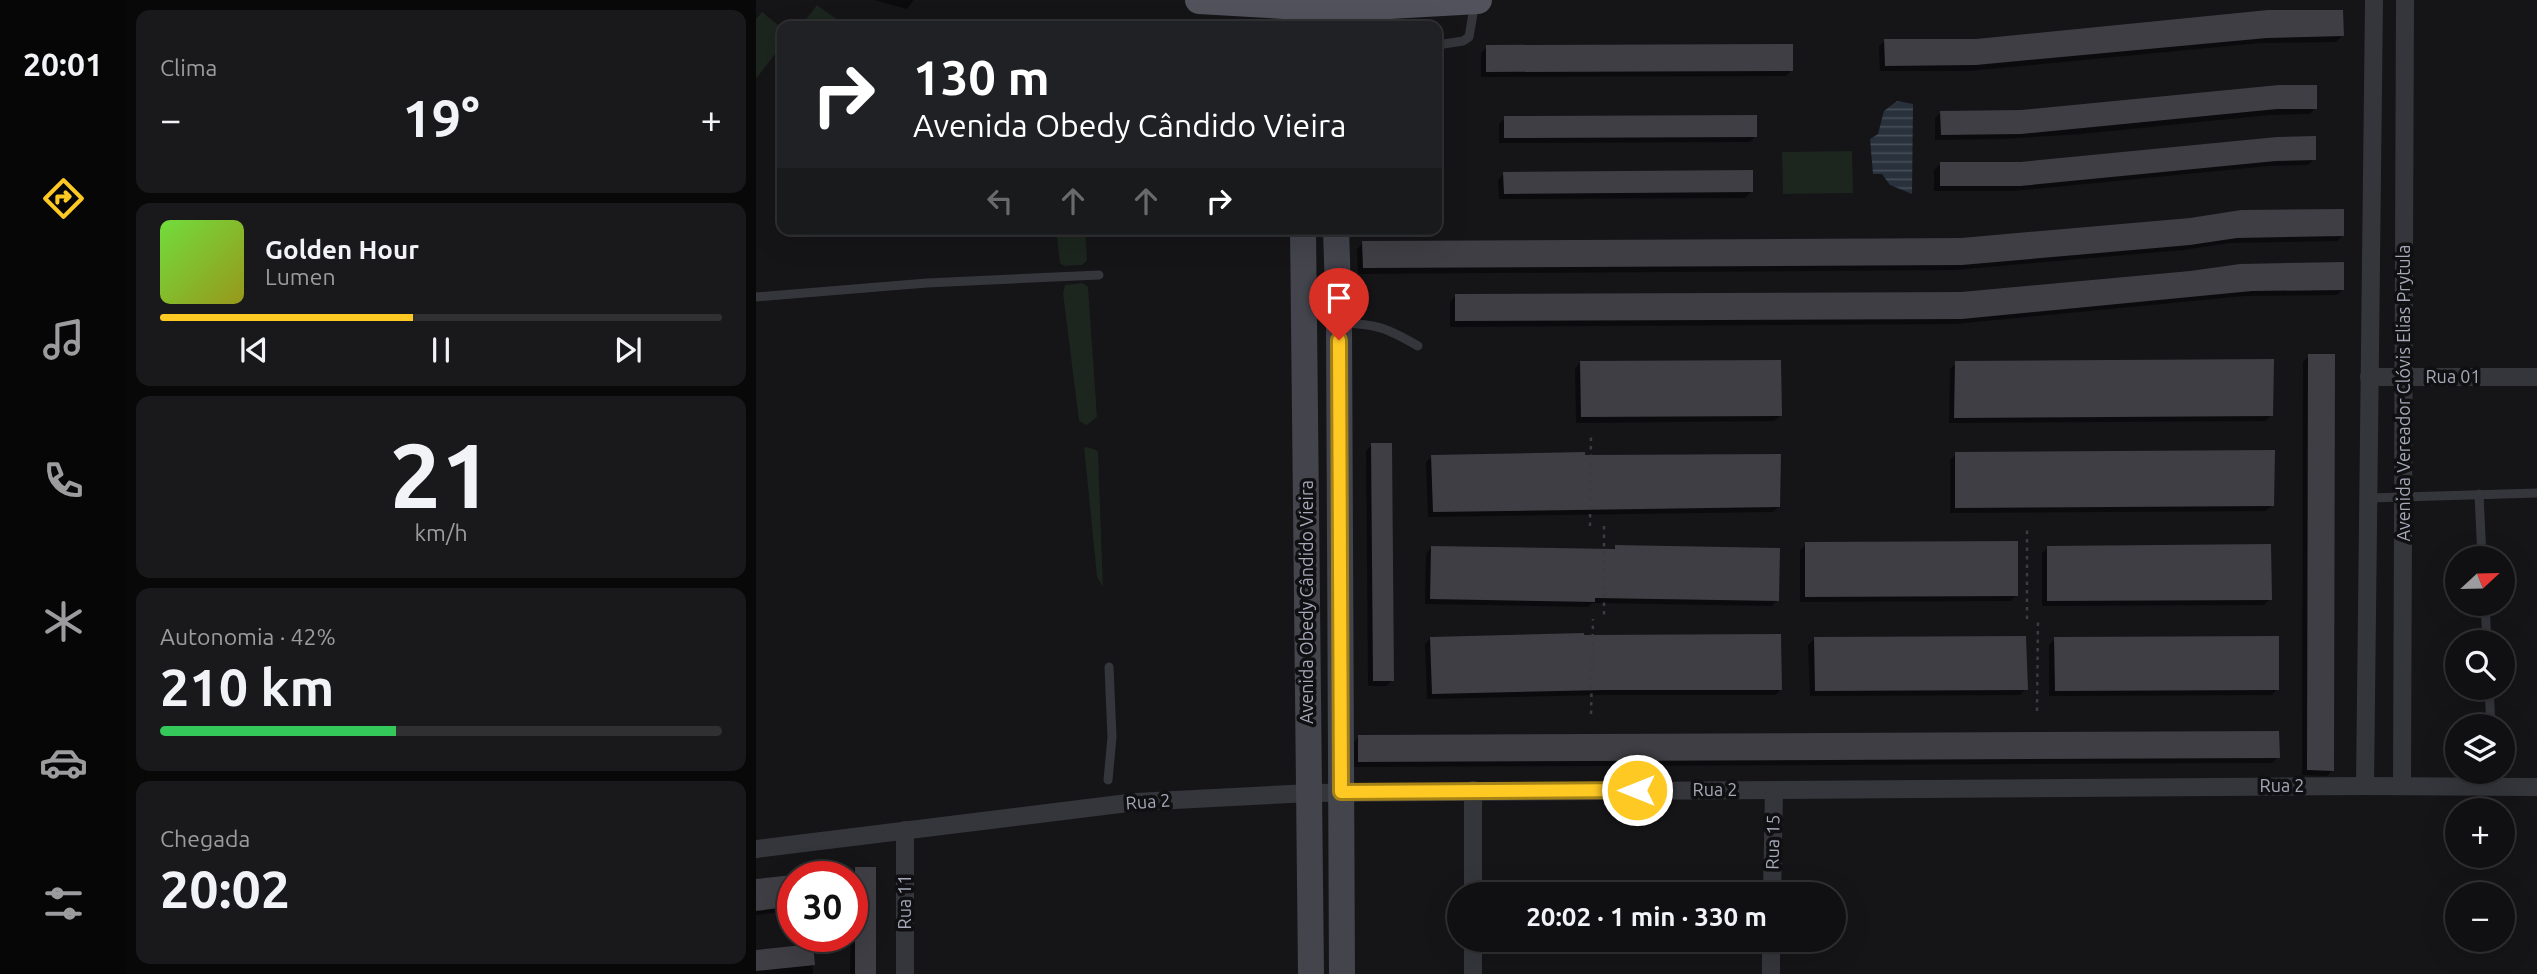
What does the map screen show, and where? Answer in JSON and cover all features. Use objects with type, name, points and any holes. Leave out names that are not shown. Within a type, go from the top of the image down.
[{"type":"main road","points":[[1199,0],[1299,11],[1477,0]]},
{"type":"main road","name":"Avenida Obedy Cândido Vieira","points":[[1303,235],[1311,974]]},
{"type":"main road","name":"Avenida Obedy Cândido Vieira","points":[[1336,235],[1339,323],[1342,974]]},
{"type":"main road","points":[[1305,357],[1339,357]]},
{"type":"street","name":"Avenida Vereador Clóvis Elias Prytula","points":[[2374,0],[2369,498],[2374,786]]},
{"type":"street","name":"Avenida Vereador Clóvis Elias Prytula","points":[[2402,786],[2404,0]]},
{"type":"street","name":"Rua 01","points":[[2370,377],[2537,377]]},
{"type":"street","name":"Rua 2","points":[[756,849],[1136,802],[1309,793],[1473,790],[2537,787]]},
{"type":"street","points":[[1473,790],[1473,882]]},
{"type":"street","name":"Rua 15","points":[[1772,882],[1774,790]]},
{"type":"street","name":"Rua 11","points":[[905,830],[905,974]]},
{"type":"street","points":[[1473,952],[1473,974]]},
{"type":"street","points":[[1770,974],[1771,952]]},
{"type":"lane","points":[[1442,44],[1463,41],[1469,37],[1477,0]]},
{"type":"lane","points":[[756,298],[926,283],[1098,275]]},
{"type":"lane","points":[[1339,323],[1372,324],[1391,330],[1418,346]]},
{"type":"lane","points":[[2369,498],[2537,493]]},
{"type":"lane","points":[[2479,494],[2481,546]]},
{"type":"lane","points":[[1108,780],[1112,737],[1109,667]]},
{"type":"path","points":[[1590,526],[1591,437]]},
{"type":"path","points":[[1604,526],[1604,618]]},
{"type":"path","points":[[2026,619],[2027,528]]},
{"type":"path","points":[[2037,711],[2038,618]]},
{"type":"path","points":[[1591,714],[1593,619]]},
{"type":"shaded area","points":[[817,5],[839,21],[805,21]]},
{"type":"shaded area","points":[[762,12],[777,24],[777,52],[756,79],[756,19]]},
{"type":"shaded area","points":[[1897,101],[1913,104],[1912,194],[1890,185],[1882,174],[1873,174],[1870,139],[1878,134],[1884,111]]},
{"type":"shaded area","points":[[1852,151],[1853,193],[1783,194],[1782,152]]},
{"type":"shaded area","points":[[1057,235],[1085,235],[1087,260],[1082,265],[1064,266],[1060,263]]},
{"type":"shaded area","points":[[1083,283],[1088,287],[1097,417],[1087,425],[1079,421],[1063,293],[1065,285]]},
{"type":"shaded area","points":[[1084,447],[1098,452],[1103,587],[1097,577]]},
{"type":"building","points":[[2268,10],[2343,10],[2344,36],[2267,38],[1976,65],[1885,66],[1884,39],[1976,39]]},
{"type":"building","points":[[1793,44],[1793,71],[1486,72],[1486,45]]},
{"type":"building","points":[[2279,85],[2317,85],[2317,109],[2277,109],[2021,134],[1941,135],[1940,111],[2021,110]]},
{"type":"building","points":[[1757,115],[1757,137],[1504,138],[1504,116]]},
{"type":"building","points":[[2316,136],[2316,160],[2276,161],[2020,186],[1940,186],[1940,162],[2020,162],[2277,137]]},
{"type":"building","points":[[1753,170],[1753,192],[1504,194],[1503,172]]},
{"type":"building","points":[[2344,209],[2344,236],[2237,238],[2190,245],[1962,265],[1363,268],[1362,241],[1961,238],[2190,218],[2241,210]]},
{"type":"building","points":[[2344,262],[2344,290],[2252,291],[1962,319],[1455,321],[1455,294],[1961,292],[2240,264]]},
{"type":"building","points":[[2308,354],[2335,354],[2334,771],[2307,770]]},
{"type":"building","points":[[2274,359],[2273,416],[1954,418],[1955,361]]},
{"type":"building","points":[[1781,360],[1782,416],[1581,417],[1580,361]]},
{"type":"building","points":[[1371,443],[1392,443],[1394,681],[1373,681]]},
{"type":"building","points":[[2275,450],[2274,506],[1955,508],[1955,452]]},
{"type":"building","points":[[1585,452],[1585,455],[1781,454],[1780,507],[1433,512],[1431,455]]},
{"type":"building","points":[[2018,541],[2018,596],[1805,597],[1805,542]]},
{"type":"building","points":[[2271,544],[2272,600],[2047,601],[2047,546]]},
{"type":"building","points":[[1615,545],[1780,548],[1779,601],[1430,599],[1431,546],[1615,549]]},
{"type":"building","points":[[1584,633],[1781,634],[1782,690],[1432,694],[1430,637]]},
{"type":"building","points":[[2026,636],[2028,690],[1815,691],[1814,637]]},
{"type":"building","points":[[2279,636],[2279,690],[2055,691],[2054,637]]},
{"type":"building","points":[[2279,731],[2280,758],[1358,762],[1358,735]]},
{"type":"building","points":[[868,867],[876,867],[876,974],[855,974],[855,952],[868,952]]},
{"type":"building","points":[[777,877],[777,908],[756,911],[756,879]]},
{"type":"building","points":[[777,948],[777,952],[814,952],[815,965],[756,971],[756,950]]},
{"type":"route","points":[[1339,340],[1341,792],[1637,790]]}]
